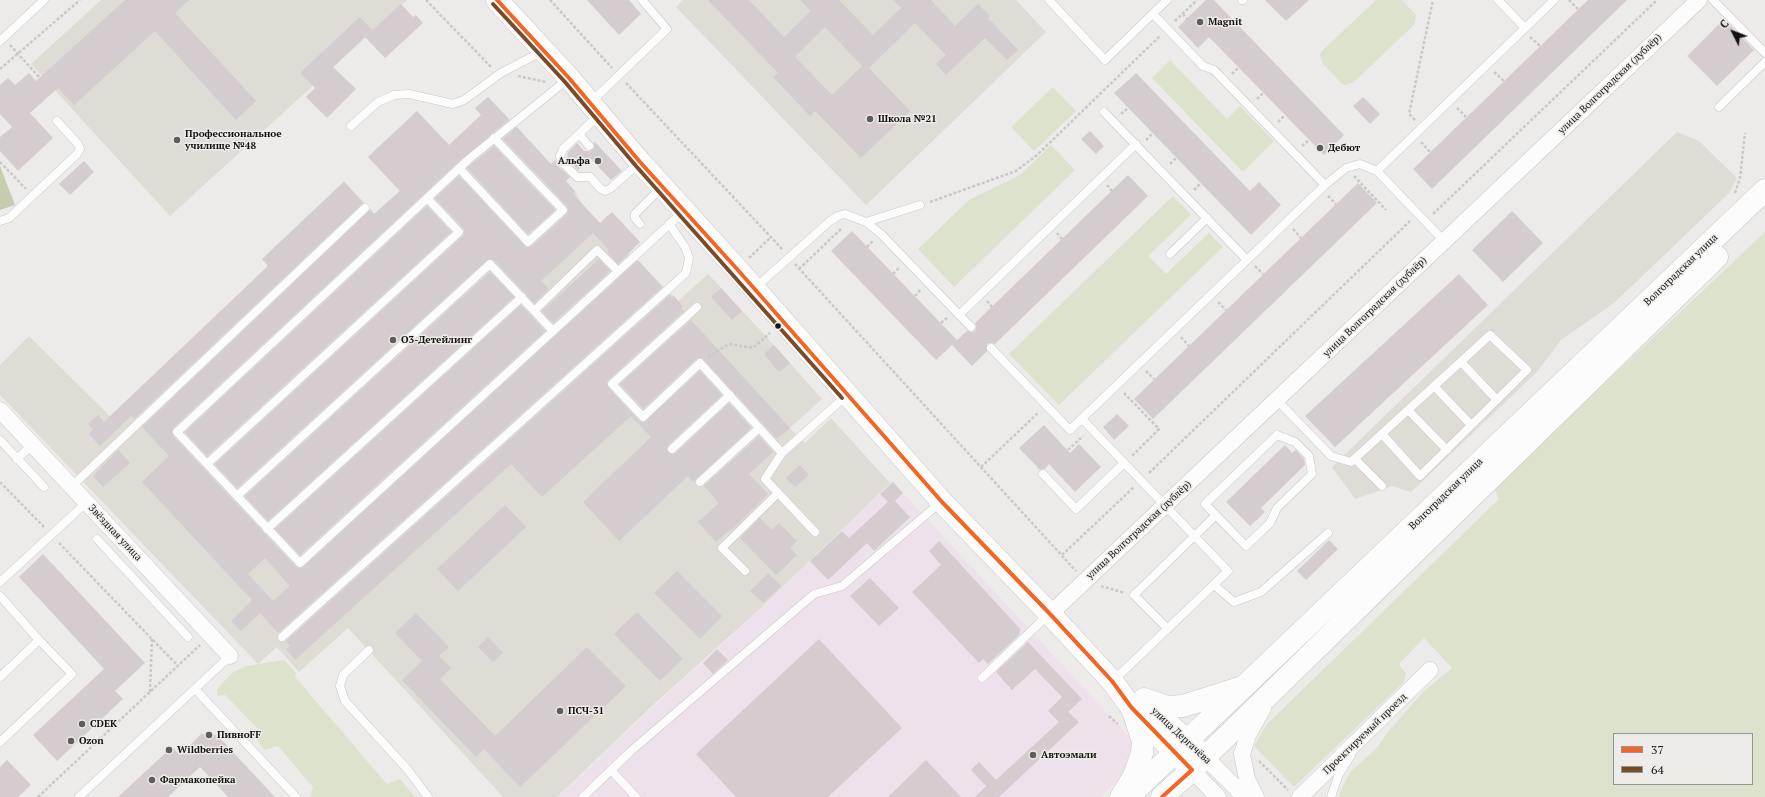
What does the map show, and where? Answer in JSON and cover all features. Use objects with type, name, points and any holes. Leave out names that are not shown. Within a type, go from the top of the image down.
[{"type":"main road","name":"улица Дергачёва","points":[[497,0],[569,78],[662,187],[676,218],[754,289],[942,502],[1112,681],[1198,763]]},
{"type":"main road","name":"Волгоградская улица","points":[[1128,797],[1765,190]]},
{"type":"main road","name":"Волгоградская улица","points":[[1162,797],[1765,210]]},
{"type":"main road","points":[[1121,797],[1134,776],[1143,748],[1135,702],[1167,707],[1183,706],[1242,687]]},
{"type":"street","name":"улица Волгоградская (дублёр)","points":[[1050,614],[1166,506],[1699,0]]},
{"type":"street","name":"Звёздная улица","points":[[0,410],[230,656]]},
{"type":"street","name":"Проектируемый проезд","points":[[1295,794],[1362,736],[1430,670]]},
{"type":"street","points":[[1256,797],[1248,779],[1242,754],[1248,735],[1274,689]]},
{"type":"street","name":"улица Дергачёва","points":[[1198,763],[1218,797]]},
{"type":"street","name":"улица Дергачёва","points":[[1198,763],[1245,797]]},
{"type":"lane","points":[[0,41],[44,0]]},
{"type":"lane","points":[[640,162],[608,190],[603,190],[590,178],[577,177],[562,162],[560,152],[578,134],[619,76],[667,29],[642,0]]},
{"type":"lane","points":[[1049,0],[1105,60],[1167,0]]},
{"type":"lane","points":[[1498,0],[1525,28]]},
{"type":"lane","points":[[1377,171],[1554,0]]},
{"type":"lane","points":[[1713,0],[1765,53]]},
{"type":"lane","points":[[1153,14],[1203,66],[1214,70],[1324,185]]},
{"type":"lane","points":[[351,126],[378,102],[394,95],[409,94],[453,104],[464,100],[501,73],[544,51]]},
{"type":"lane","points":[[1719,107],[1765,62]]},
{"type":"lane","points":[[282,637],[686,273],[689,258],[676,218],[300,563],[177,432],[458,168],[569,78]]},
{"type":"lane","points":[[1104,112],[1250,262]]},
{"type":"lane","points":[[0,221],[9,218],[77,154],[80,149],[57,120]]},
{"type":"lane","points":[[578,134],[589,146]]},
{"type":"lane","points":[[458,168],[528,242],[563,210],[494,138]]},
{"type":"lane","points":[[959,315],[1136,144]]},
{"type":"lane","points":[[990,348],[1070,430],[1250,262],[1324,185],[1346,168],[1360,164],[1377,171],[1444,241]]},
{"type":"lane","points":[[640,224],[635,218],[635,214],[662,187]]},
{"type":"lane","points":[[207,464],[459,232],[427,198]]},
{"type":"lane","points":[[866,222],[920,205]]},
{"type":"lane","points":[[72,486],[365,208]]},
{"type":"lane","points":[[754,289],[838,216],[845,214],[854,216],[866,222],[881,234],[970,327]]},
{"type":"lane","points":[[1170,254],[1207,218]]},
{"type":"lane","points":[[534,311],[597,250],[618,271]]},
{"type":"lane","points":[[237,496],[490,264],[553,331]]},
{"type":"lane","points":[[268,529],[522,297]]},
{"type":"lane","points":[[697,307],[612,384],[643,417],[700,363],[782,452]]},
{"type":"lane","points":[[1277,400],[1331,456],[1352,462],[1354,459],[1490,335],[1527,370],[1420,476],[1382,434]]},
{"type":"lane","points":[[1460,362],[1497,400]]},
{"type":"lane","points":[[1434,386],[1471,425]]},
{"type":"lane","points":[[815,532],[765,478],[782,452],[847,394]]},
{"type":"lane","points":[[672,449],[730,396]]},
{"type":"lane","points":[[1408,410],[1446,450]]},
{"type":"lane","points":[[1082,419],[1228,571],[1112,681]]},
{"type":"lane","points":[[700,482],[759,428]]},
{"type":"lane","points":[[1277,435],[1295,442],[1309,456],[1312,474],[1277,508],[1270,522],[1246,546],[1216,515],[1205,504],[1277,435]]},
{"type":"lane","points":[[0,440],[44,487]]},
{"type":"lane","points":[[17,458],[33,444]]},
{"type":"lane","points":[[1354,459],[1382,486]]},
{"type":"lane","points":[[1043,474],[1076,509],[1124,463]]},
{"type":"lane","points":[[745,571],[722,548],[778,493]]},
{"type":"lane","points":[[0,582],[87,502]]},
{"type":"lane","points":[[583,797],[611,770],[814,594],[842,586],[942,502]]},
{"type":"lane","points":[[1168,629],[1134,595],[1216,515]]},
{"type":"lane","points":[[1214,585],[1234,602],[1261,592],[1328,533]]},
{"type":"lane","points":[[97,540],[188,637]]},
{"type":"lane","points":[[141,587],[154,574]]},
{"type":"lane","points":[[0,596],[72,674],[0,742]]},
{"type":"lane","points":[[982,678],[1050,614]]},
{"type":"lane","points":[[0,677],[39,640]]},
{"type":"lane","points":[[369,650],[343,674],[340,686],[345,701],[408,770],[428,797]]},
{"type":"lane","points":[[79,797],[230,656]]},
{"type":"lane","points":[[194,689],[296,797]]},
{"type":"lane","points":[[1331,797],[1339,774],[1362,736]]},
{"type":"lane","points":[[611,770],[636,797]]},
{"type":"path","points":[[0,69],[80,0]]},
{"type":"path","points":[[550,0],[619,76],[789,257],[1085,581],[1134,595]]},
{"type":"path","points":[[920,205],[1016,171],[1038,155],[1197,0]]},
{"type":"path","points":[[1422,127],[1409,114],[1433,0]]},
{"type":"path","points":[[1569,0],[1578,9]]},
{"type":"path","points":[[1425,221],[1657,0]]},
{"type":"path","points":[[1182,14],[1187,19]]},
{"type":"path","points":[[18,54],[40,78]]},
{"type":"path","points":[[1733,200],[1740,178],[1745,133]]},
{"type":"path","points":[[0,162],[32,196]]},
{"type":"path","points":[[1349,171],[1386,210]]},
{"type":"path","points":[[1326,194],[1336,204]]},
{"type":"path","points":[[1062,555],[1418,214]]},
{"type":"path","points":[[799,269],[854,216]]},
{"type":"path","points":[[1291,227],[1301,238]]},
{"type":"path","points":[[747,259],[770,238]]},
{"type":"path","points":[[1250,262],[1263,274]]},
{"type":"path","points":[[1216,299],[1226,310]]},
{"type":"path","points":[[1179,335],[1189,346]]},
{"type":"path","points":[[1144,369],[1154,379]]},
{"type":"path","points":[[1122,391],[1159,429],[1124,463]]},
{"type":"path","points":[[981,468],[1046,405]]},
{"type":"path","points":[[1068,450],[1074,445]]},
{"type":"path","points":[[0,482],[178,666]]},
{"type":"path","points":[[38,797],[211,635]]},
{"type":"path","points":[[150,693],[152,639]]},
{"type":"path","points":[[1254,755],[1295,794]]},
{"type":"shaded area","name":"Профессиональное училище №48","points":[[101,0],[407,0],[170,216],[31,64]]},
{"type":"shaded area","name":"Школа №21","points":[[683,0],[1016,0],[1046,32],[866,205],[676,7]]},
{"type":"shaded area","points":[[494,103],[575,191],[582,204],[628,253],[678,301],[708,274],[774,345],[822,399],[790,428],[805,443],[831,418],[890,483],[761,608],[653,705],[557,797],[503,797],[348,628],[299,672],[277,647],[258,664],[0,395],[0,365],[29,336],[110,416],[268,266],[262,259],[344,181],[375,214],[400,191],[368,157],[417,111],[449,145]]},
{"type":"shaded area","points":[[1677,132],[1699,141],[1737,178],[1729,193],[1614,303],[1561,340],[1537,372],[1411,492],[1392,486],[1355,499],[1332,467]]},
{"type":"shaded area","points":[[892,481],[1133,741],[1123,776],[1100,797],[558,797],[654,706],[761,609]]},
{"type":"green space","points":[[1376,0],[1402,0],[1416,15],[1415,24],[1354,82],[1346,85],[1342,84],[1323,64],[1320,56],[1321,52]]},
{"type":"green space","points":[[1170,60],[1227,119],[1240,106],[1274,141],[1243,172],[1152,78]]},
{"type":"green space","points":[[1053,87],[1076,111],[1034,151],[1011,127]]},
{"type":"green space","points":[[1051,145],[1075,170],[954,287],[918,249],[969,200],[1020,175]]},
{"type":"green space","points":[[0,166],[15,205],[0,210]]},
{"type":"green space","points":[[1173,196],[1191,215],[1148,256],[1166,274],[1209,233],[1223,247],[1059,405],[1009,354]]},
{"type":"green space","points":[[1765,232],[1765,797],[1339,797],[1351,771],[1376,749],[1388,732],[1424,691],[1452,668],[1424,638],[1399,664],[1406,674],[1403,683],[1294,787],[1254,746],[1267,724],[1499,499],[1494,488]]},
{"type":"green space","points":[[284,660],[296,673],[295,677],[387,784],[400,779],[415,797],[310,797],[313,787],[278,746],[264,750],[258,742],[261,732],[225,695],[217,696],[217,689],[232,673],[246,666]]},
{"type":"building","points":[[125,0],[189,0],[175,13],[256,101],[236,120],[155,31],[74,105],[58,88],[30,113],[53,138],[18,171],[0,151],[0,137],[12,127],[0,114],[0,85],[8,78],[15,85],[29,73],[36,81]]},
{"type":"building","points":[[587,0],[629,0],[641,14],[619,35]]},
{"type":"building","points":[[708,0],[749,0],[784,37],[811,11],[800,0],[839,0],[873,35],[901,8],[893,0],[931,0],[955,26],[978,4],[990,16],[988,18],[1018,50],[1007,60],[985,38],[946,75],[936,64],[946,55],[915,23],[869,68],[910,111],[861,158],[815,111],[810,116],[773,77],[778,73]],"holes":[[[825,27],[862,66],[832,95],[795,57]]]},
{"type":"building","points":[[1206,0],[1214,0],[1344,135],[1324,155],[1209,37],[1198,48],[1178,27]]},
{"type":"building","points":[[1265,0],[1309,0],[1286,21]]},
{"type":"building","points":[[1588,0],[1627,0],[1432,189],[1413,169]]},
{"type":"building","points":[[401,4],[413,17],[416,15],[423,23],[385,58],[365,37]]},
{"type":"building","points":[[360,17],[372,30],[333,67],[356,89],[327,118],[306,97],[315,88],[300,73]]},
{"type":"building","points":[[1724,19],[1754,50],[1717,86],[1687,56]]},
{"type":"building","points":[[1136,73],[1250,191],[1259,182],[1281,205],[1251,235],[1114,93]]},
{"type":"building","points":[[488,97],[509,119],[456,164],[173,428],[173,436],[296,567],[302,568],[638,260],[662,287],[278,633],[260,613],[241,631],[231,621],[252,600],[142,482],[169,456],[142,427],[370,210],[374,214],[400,191],[368,157],[417,111],[449,145],[481,115],[475,108]],"holes":[[[265,558],[290,586],[273,601],[248,574]]]},
{"type":"building","points":[[1363,97],[1380,114],[1370,124],[1353,106]]},
{"type":"building","points":[[517,127],[551,164],[555,160],[558,166],[570,177],[566,181],[575,191],[573,194],[600,223],[612,212],[640,242],[618,264],[607,252],[609,250],[593,233],[541,281],[549,289],[534,303],[494,260],[487,260],[237,488],[215,464],[463,236],[463,228],[435,198],[459,176],[526,247],[532,246],[567,214],[567,206],[503,139]]},
{"type":"building","points":[[1090,131],[1104,146],[1096,154],[1081,139]]},
{"type":"building","points":[[594,141],[622,171],[611,180],[590,158],[578,170],[567,159],[568,152],[577,143],[584,151],[590,151],[594,148]]},
{"type":"building","points":[[494,146],[555,210],[528,234],[467,168]]},
{"type":"building","points":[[84,161],[94,172],[70,195],[59,184]]},
{"type":"building","points":[[1128,175],[1148,196],[995,344],[987,344],[987,351],[972,366],[952,345],[967,331],[975,331],[975,323]]},
{"type":"building","points":[[344,182],[363,203],[134,419],[131,416],[100,446],[89,434],[93,429],[88,424],[98,415],[104,422],[268,266],[262,259]]},
{"type":"building","points":[[1358,183],[1377,203],[1153,419],[1134,399]]},
{"type":"building","points":[[427,206],[451,232],[207,456],[185,432]]},
{"type":"building","points":[[1512,211],[1543,243],[1503,282],[1472,250]]},
{"type":"building","points":[[852,231],[957,340],[936,360],[831,251]]},
{"type":"building","points":[[599,259],[610,271],[553,323],[542,311]]},
{"type":"building","points":[[490,272],[514,297],[268,521],[245,496]]},
{"type":"building","points":[[1459,274],[1488,305],[1335,447],[1305,416]]},
{"type":"building","points":[[721,288],[742,311],[732,320],[711,297]]},
{"type":"building","points":[[670,295],[672,298],[674,296],[683,307],[681,309],[684,311],[608,380],[608,387],[639,421],[644,422],[700,371],[722,395],[668,445],[667,451],[671,454],[676,453],[729,403],[751,428],[693,482],[688,476],[619,541],[583,502],[651,437],[631,416],[542,497],[511,464],[295,660],[286,649],[290,646],[286,641]]},
{"type":"building","points":[[521,305],[545,331],[300,555],[275,529]]},
{"type":"building","points":[[691,320],[790,428],[777,439],[702,358],[696,359],[643,409],[620,384]]},
{"type":"building","points":[[774,345],[790,363],[779,372],[764,354]]},
{"type":"building","points":[[1117,414],[1129,426],[1114,440],[1103,427]]},
{"type":"building","points":[[1044,425],[1070,453],[1079,444],[1101,467],[1075,492],[1049,464],[1045,469],[1040,470],[1019,448]]},
{"type":"building","points":[[759,436],[773,452],[749,474],[768,494],[732,530],[731,529],[716,542],[698,522],[719,503],[704,486]]},
{"type":"building","points":[[1285,445],[1292,453],[1296,450],[1304,459],[1305,465],[1261,508],[1265,512],[1250,526],[1226,502]]},
{"type":"building","points":[[118,450],[130,463],[103,487],[93,476]]},
{"type":"building","points":[[800,465],[809,475],[795,487],[786,478]]},
{"type":"building","points":[[893,482],[903,493],[895,501],[910,517],[874,551],[867,543],[828,580],[810,561],[842,531],[849,538],[888,502],[880,494]]},
{"type":"building","points":[[505,505],[526,527],[458,591],[437,569]]},
{"type":"building","points":[[760,518],[772,530],[779,523],[797,541],[790,548],[797,555],[776,575],[740,538]]},
{"type":"building","points":[[1329,540],[1338,549],[1306,580],[1297,571]]},
{"type":"building","points":[[939,541],[1021,630],[1019,632],[1020,634],[988,664],[983,659],[979,663],[912,592],[941,565],[929,551]]},
{"type":"building","points":[[43,554],[145,663],[115,691],[123,699],[57,761],[33,735],[104,669],[19,577]]},
{"type":"building","points":[[677,571],[722,616],[700,639],[654,593]]},
{"type":"building","points":[[768,573],[781,586],[763,603],[750,591]]},
{"type":"building","points":[[870,578],[899,608],[879,626],[850,596]]},
{"type":"building","points":[[637,612],[683,659],[660,681],[614,634]]},
{"type":"building","name":"ПСЧ-31","points":[[416,613],[449,647],[439,656],[451,668],[440,679],[495,736],[587,647],[626,686],[520,787],[484,749],[476,757],[402,680],[422,661],[395,633]]},
{"type":"building","points":[[488,637],[503,653],[493,662],[478,647]]},
{"type":"building","points":[[819,639],[902,728],[828,797],[736,797],[696,754]]},
{"type":"building","points":[[1028,642],[1082,699],[1068,712],[1079,722],[999,797],[975,797],[986,786],[971,770],[979,762],[996,780],[1059,722],[1048,711],[1062,697],[1035,669],[1012,690],[996,672]]},
{"type":"building","points":[[717,649],[728,660],[713,674],[703,663]]},
{"type":"building","points":[[201,734],[217,735],[275,797],[228,797],[200,767],[168,797],[118,797],[172,747],[180,755]]},
{"type":"building","points":[[7,760],[31,785],[18,797],[0,797],[0,767]]},
{"type":"building","points":[[926,760],[961,797],[888,797]]},
{"type":"transit line","name":"37","points":[[497,0],[569,78],[640,162],[737,269],[942,502],[1050,614],[1112,681],[1131,707],[1192,770],[1162,797]]},
{"type":"transit line","name":"64","points":[[493,4],[565,82],[636,166],[842,398]]},
{"type":"place","name":"Magnit","points":[[1200,22]]},
{"type":"place","name":"Школа №21","points":[[870,119]]},
{"type":"place","name":"Профессиональное училище №48","points":[[177,140]]},
{"type":"place","name":"Дебют","points":[[1320,148]]},
{"type":"place","name":"Альфа","points":[[598,161]]},
{"type":"place","name":"О3-Детейлинг","points":[[393,340]]},
{"type":"place","name":"ПСЧ-31","points":[[560,711]]},
{"type":"place","name":"CDEK","points":[[82,724]]},
{"type":"place","name":"ПивноFF","points":[[209,735]]},
{"type":"place","name":"Ozon","points":[[71,741]]},
{"type":"place","name":"Wildberries","points":[[169,750]]},
{"type":"place","name":"Автоэмали","points":[[1033,755]]},
{"type":"place","name":"Фармакопейка","points":[[152,780]]}]
